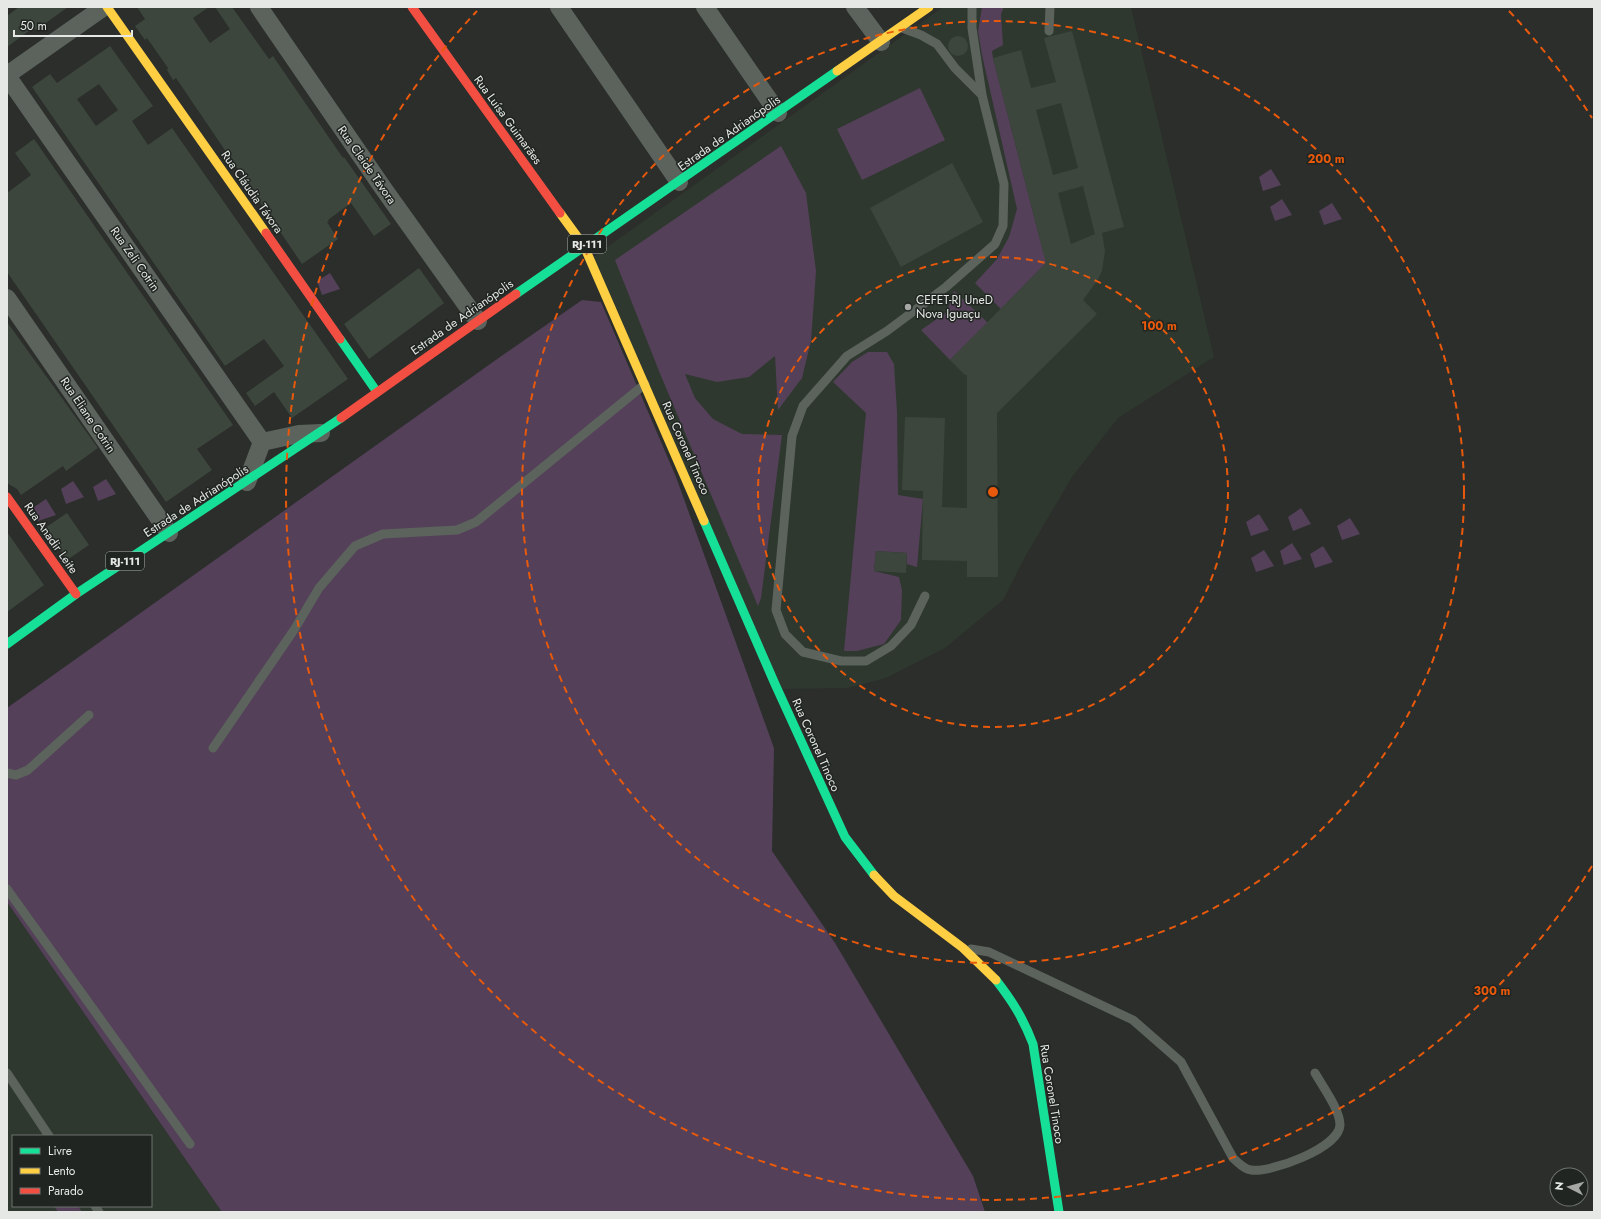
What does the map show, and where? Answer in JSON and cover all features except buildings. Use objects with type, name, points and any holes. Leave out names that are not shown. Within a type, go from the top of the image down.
[{"type":"street","points":[[7,76],[104,7]]},
{"type":"street","name":"Rua Cláudia Távora","points":[[107,7],[377,392]]},
{"type":"street","name":"Rua Cleide Távora","points":[[259,7],[382,188],[478,321]]},
{"type":"street","name":"Rua Luísa Guimarães","points":[[412,7],[584,246]]},
{"type":"street","points":[[559,7],[679,182]]},
{"type":"street","points":[[705,7],[778,113]]},
{"type":"street","points":[[855,7],[881,42]]},
{"type":"street","name":"Estrada de Adrianópolis","points":[[7,644],[76,594],[322,432],[584,246],[679,182],[929,7]]},
{"type":"street","name":"Rua Zeli Cotrin","points":[[7,76],[262,442]]},
{"type":"street","name":"Rua Coronel Tinoco","points":[[584,246],[781,698],[846,837],[868,869],[894,896],[944,935],[964,948],[994,977],[1012,1001],[1024,1021],[1033,1044],[1059,1212]]},
{"type":"street","name":"Rua Eliane Cotrin","points":[[7,298],[169,533]]},
{"type":"street","points":[[247,482],[262,442],[299,434],[322,432]]},
{"type":"street","name":"Rua Anadir Leite","points":[[7,497],[76,594]]},
{"type":"lane","points":[[925,596],[912,625],[891,646],[866,661],[841,661],[802,652],[785,634],[776,610],[792,436],[803,406],[847,356],[887,331],[934,296],[995,244],[1003,226],[1004,184],[982,95],[972,28],[972,7]]},
{"type":"lane","points":[[1049,31],[1050,7]]},
{"type":"lane","points":[[900,27],[921,35],[937,44],[955,68],[982,95]]},
{"type":"lane","points":[[213,748],[294,630],[319,588],[355,546],[383,534],[457,530],[476,522],[645,384]]},
{"type":"lane","points":[[7,773],[16,775],[28,770],[89,715]]},
{"type":"lane","points":[[7,889],[190,1144]]},
{"type":"lane","points":[[964,948],[990,952],[1132,1020],[1180,1062],[1233,1158],[1243,1167],[1251,1170],[1280,1166],[1304,1157],[1333,1138],[1338,1132],[1339,1117],[1315,1073]]},
{"type":"lane","points":[[7,1073],[48,1135]]},
{"type":"shaded area","name":"CEFET-RJ UneD Nova Iguaçu","points":[[943,7],[1131,7],[1214,357],[1118,418],[1072,477],[1025,557],[1003,600],[945,648],[886,678],[848,688],[772,689],[592,258]]},
{"type":"shaded area","points":[[982,7],[1004,7],[1001,14],[1003,45],[992,51],[993,58],[1043,251],[1048,261],[1001,309],[975,283],[997,259],[1009,237],[1017,209],[982,55],[978,31]]},
{"type":"shaded area","points":[[920,88],[945,140],[862,180],[837,129]]},
{"type":"shaded area","points":[[781,146],[806,193],[816,271],[811,341],[802,378],[778,410],[775,356],[749,377],[717,382],[685,374],[695,398],[713,419],[742,434],[782,435],[761,598],[758,606],[661,376],[615,260]]},
{"type":"shaded area","points":[[1271,169],[1281,185],[1263,191],[1259,177]]},
{"type":"shaded area","points":[[1282,199],[1292,215],[1275,221],[1270,207]]},
{"type":"shaded area","points":[[1332,203],[1342,219],[1324,225],[1319,211]]},
{"type":"shaded area","points":[[330,273],[340,289],[322,295],[317,281]]},
{"type":"shaded area","points":[[954,291],[988,323],[950,360],[921,330],[947,312]]},
{"type":"shaded area","points":[[582,300],[601,302],[676,477],[774,748],[772,851],[835,943],[973,1176],[985,1212],[222,1212],[7,902],[7,708]]},
{"type":"shaded area","points":[[868,352],[887,352],[894,364],[897,412],[898,495],[923,499],[917,567],[907,564],[907,553],[876,551],[874,571],[899,577],[902,590],[901,620],[884,644],[857,651],[844,651],[866,413],[833,382],[852,362]]},
{"type":"shaded area","points":[[106,479],[116,494],[98,501],[93,487]]},
{"type":"shaded area","points":[[73,481],[84,497],[66,504],[61,489]]},
{"type":"shaded area","points":[[46,499],[56,515],[38,521],[34,507]]},
{"type":"shaded area","points":[[1301,508],[1311,524],[1293,531],[1288,517]]},
{"type":"shaded area","points":[[1259,514],[1269,530],[1251,536],[1246,522]]},
{"type":"shaded area","points":[[1350,518],[1360,534],[1342,540],[1337,526]]},
{"type":"shaded area","points":[[1292,543],[1302,559],[1284,565],[1280,551]]},
{"type":"shaded area","points":[[1323,546],[1333,562],[1315,568],[1310,554]]},
{"type":"shaded area","points":[[1264,550],[1274,566],[1256,572],[1251,558]]},
{"type":"shaded area","points":[[7,902],[222,1212],[7,1212]]},
{"type":"shaded area","points":[[55,1207],[79,1207],[82,1212],[58,1212]]},
{"type":"traffic: fast","points":[[516,294],[837,71]]},
{"type":"traffic: fast","points":[[340,339],[377,392]]},
{"type":"traffic: fast","points":[[7,644],[76,594],[341,418]]},
{"type":"traffic: fast","points":[[704,521],[775,684],[845,837],[874,875]]},
{"type":"traffic: fast","points":[[996,980],[1017,1010],[1033,1044],[1059,1212]]},
{"type":"traffic: slow","points":[[107,7],[266,233]]},
{"type":"traffic: slow","points":[[837,71],[929,7]]},
{"type":"traffic: slow","points":[[560,213],[584,246],[704,521]]},
{"type":"traffic: slow","points":[[874,875],[894,896],[963,948],[996,980]]},
{"type":"traffic: jam","points":[[412,7],[560,213]]},
{"type":"traffic: jam","points":[[266,233],[340,339]]},
{"type":"traffic: jam","points":[[341,418],[516,294]]},
{"type":"traffic: jam","points":[[7,497],[76,594]]},
{"type":"place","name":"CEFET-RJ UneD Nova Iguaçu","points":[[908,307]]}]
